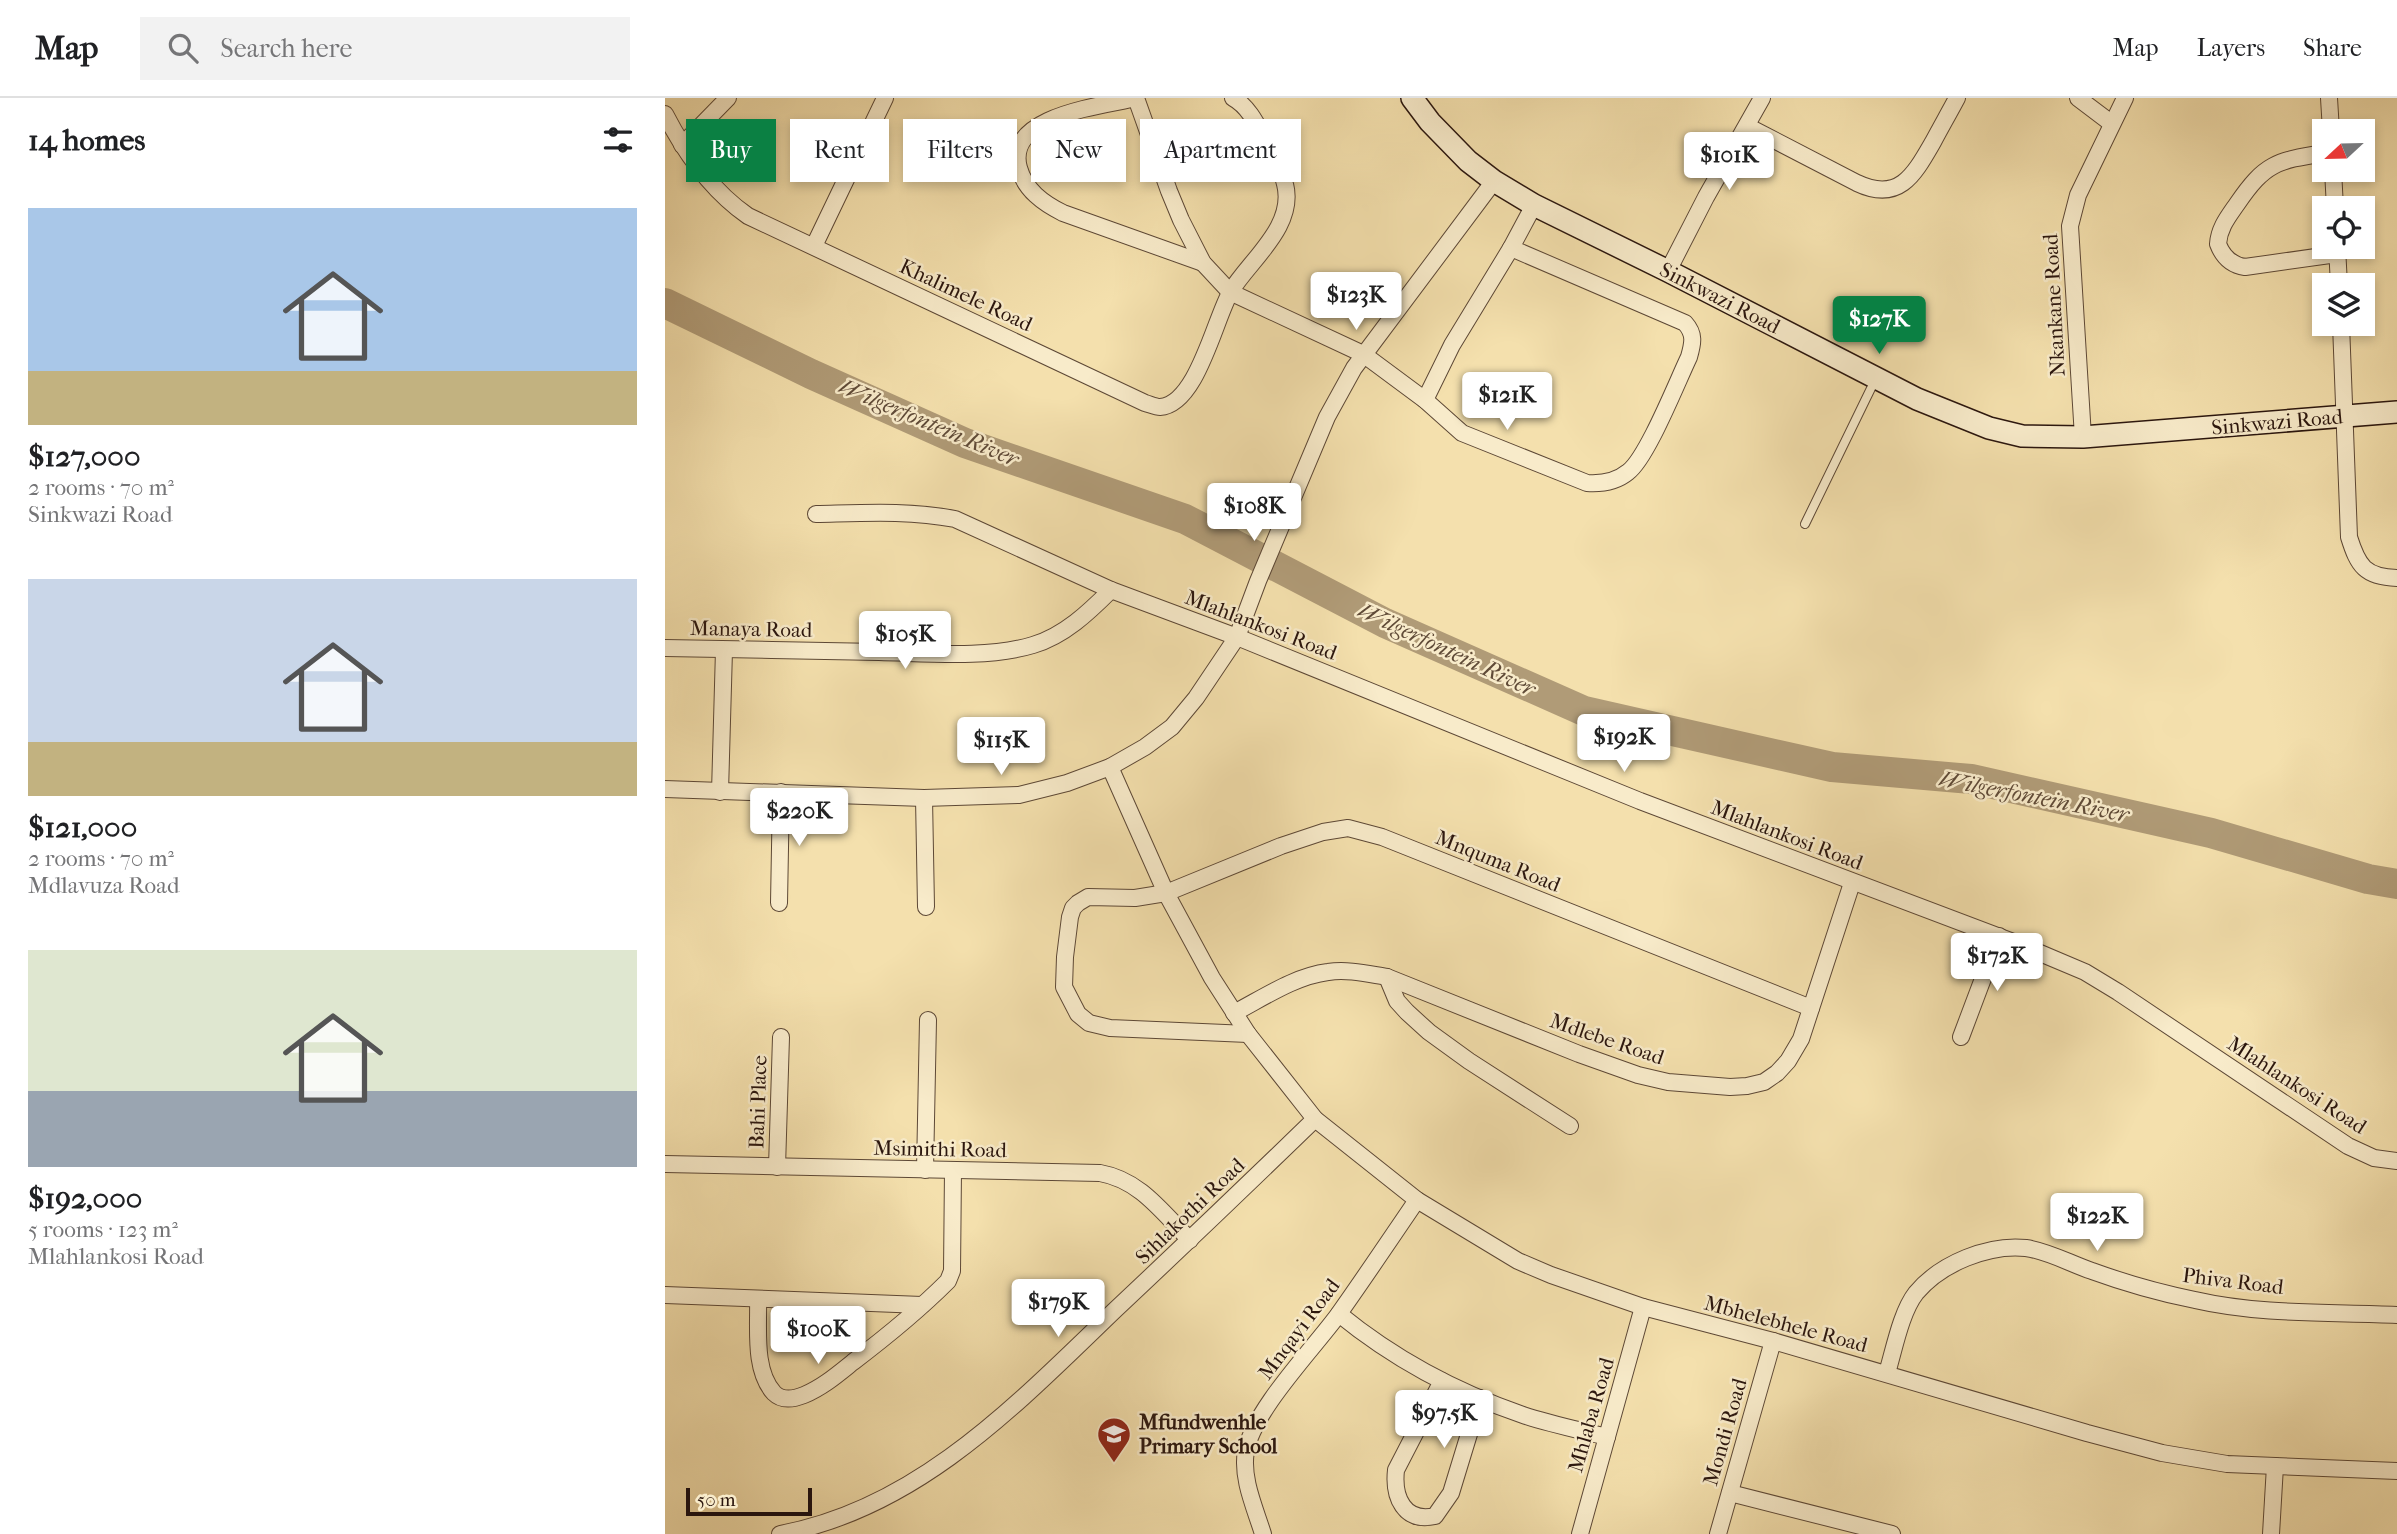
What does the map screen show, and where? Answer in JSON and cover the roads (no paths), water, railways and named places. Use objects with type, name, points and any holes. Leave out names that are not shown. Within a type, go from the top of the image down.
[{"type":"street","points":[[681,145],[728,98]]},
{"type":"street","points":[[814,247],[885,98]]},
{"type":"street","points":[[1203,262],[1056,209],[1030,190],[1021,177],[1017,162],[1020,147],[1027,134],[1038,124],[1054,117],[1136,98],[1169,191],[1203,262],[1230,292],[1363,354],[1425,400],[1462,433],[1587,483],[1603,484],[1618,479],[1639,462],[1689,357],[1693,343],[1690,329],[1685,323],[1511,248]]},
{"type":"street","name":"Khalimele Road","points":[[665,114],[681,145],[707,178],[735,207],[764,225],[1145,403],[1160,407],[1177,400],[1197,373],[1230,292],[1282,222],[1286,187],[1280,170],[1255,120],[1239,101],[1233,98]]},
{"type":"street","name":"Sinkwazi Road","points":[[1412,98],[1430,122],[1468,162],[1534,205],[1917,399],[1989,428],[2022,436],[2083,437],[2397,412]]},
{"type":"street","points":[[1668,271],[1762,98]]},
{"type":"street","points":[[1747,126],[1869,189],[1892,190],[1908,180],[1918,169],[1957,98]]},
{"type":"street","points":[[2078,98],[2111,123]]},
{"type":"street","name":"Nkankane Road","points":[[2083,437],[2070,226],[2078,195],[2125,98]]},
{"type":"street","points":[[2329,98],[2330,119]]},
{"type":"street","points":[[2312,155],[2286,160],[2265,169],[2255,178],[2223,224],[2218,244],[2235,266],[2245,267],[2312,255]]},
{"type":"street","points":[[665,789],[924,798],[1019,795],[1067,783],[1110,767],[1145,747],[1171,727],[1196,698],[1237,637],[1327,417],[1363,354],[1494,181]]},
{"type":"street","points":[[1425,400],[1452,345],[1534,205]]},
{"type":"street","points":[[2342,336],[2349,527],[2354,553],[2359,563],[2369,572],[2382,578],[2397,578]]},
{"type":"street","name":"Mlahlankosi Road","points":[[816,514],[886,512],[955,519],[1111,590],[1237,637],[1640,801],[1852,883],[1999,936],[2085,972],[2348,1146],[2374,1158],[2397,1161]]},
{"type":"street","name":"Manaya Road","points":[[665,648],[957,654],[1007,650],[1034,645],[1056,636],[1111,590]]},
{"type":"street","points":[[720,792],[724,650]]},
{"type":"street","name":"Mbhelebhele Road","points":[[1110,767],[1189,939],[1248,1034],[1315,1119],[1417,1200],[1518,1261],[1643,1307],[1887,1373],[2162,1453],[2227,1464],[2397,1471]]},
{"type":"street","points":[[779,903],[781,792]]},
{"type":"street","points":[[924,798],[926,907]]},
{"type":"street","name":"Mnquma Road","points":[[1166,893],[1281,846],[1323,832],[1348,828],[1382,837],[1811,1008]]},
{"type":"street","name":"Mdlebe Road","points":[[1234,1013],[1311,975],[1348,971],[1387,978],[1637,1075],[1668,1082],[1747,1086],[1764,1082],[1777,1073],[1801,1039],[1852,883]]},
{"type":"street","points":[[1166,893],[1135,898],[1088,897],[1073,908],[1065,957],[1064,987],[1070,1001],[1078,1014],[1089,1023],[1110,1028],[1248,1034]]},
{"type":"street","points":[[1961,1037],[1999,936]]},
{"type":"street","points":[[1387,978],[1397,1000],[1429,1032],[1570,1126]]},
{"type":"street","points":[[925,1170],[928,1020]]},
{"type":"street","name":"Bahi Place","points":[[777,1167],[781,1037]]},
{"type":"street","name":"Sihlakothi Road","points":[[781,1534],[813,1528],[858,1512],[904,1487],[957,1452],[1042,1380],[1315,1119]]},
{"type":"street","name":"Msimithi Road","points":[[665,1164],[1100,1173],[1119,1176],[1146,1196],[1190,1240]]},
{"type":"street","points":[[758,1298],[759,1351],[763,1372],[775,1394],[783,1398],[804,1395],[823,1385],[948,1281],[952,1271],[953,1170]]},
{"type":"street","name":"Mnqayi Road","points":[[1263,1534],[1246,1474],[1246,1447],[1266,1409],[1339,1314],[1417,1200]]},
{"type":"street","name":"Phiva Road","points":[[1887,1373],[1902,1321],[1915,1294],[1930,1280],[1964,1260],[1986,1251],[2007,1248],[2029,1249],[2113,1279],[2197,1301],[2253,1309],[2397,1315]]},
{"type":"street","points":[[665,1295],[922,1305]]},
{"type":"street","name":"Mhlaba Road","points":[[1580,1534],[1643,1307]]},
{"type":"street","points":[[1339,1314],[1397,1357],[1442,1381],[1525,1415],[1607,1437]]},
{"type":"street","name":"Mondi Road","points":[[1718,1534],[1773,1341]]},
{"type":"street","points":[[1442,1381],[1396,1470],[1398,1493],[1404,1508],[1410,1514],[1426,1518],[1435,1516],[1443,1508],[1451,1493],[1480,1398]]},
{"type":"street","points":[[2271,1534],[2275,1466]]},
{"type":"street","points":[[1730,1493],[1884,1533]]},
{"type":"lane","points":[[1804,524],[1876,378]]},
{"type":"waterway","name":"Wilgerfontein River","points":[[665,303],[811,374],[965,443],[1185,519],[1385,623],[1584,711],[1832,767],[1971,779],[2211,833],[2368,879],[2397,884]]},
{"type":"place","name":"Mfundwenhle Primary School","points":[[1114,1464]]}]
